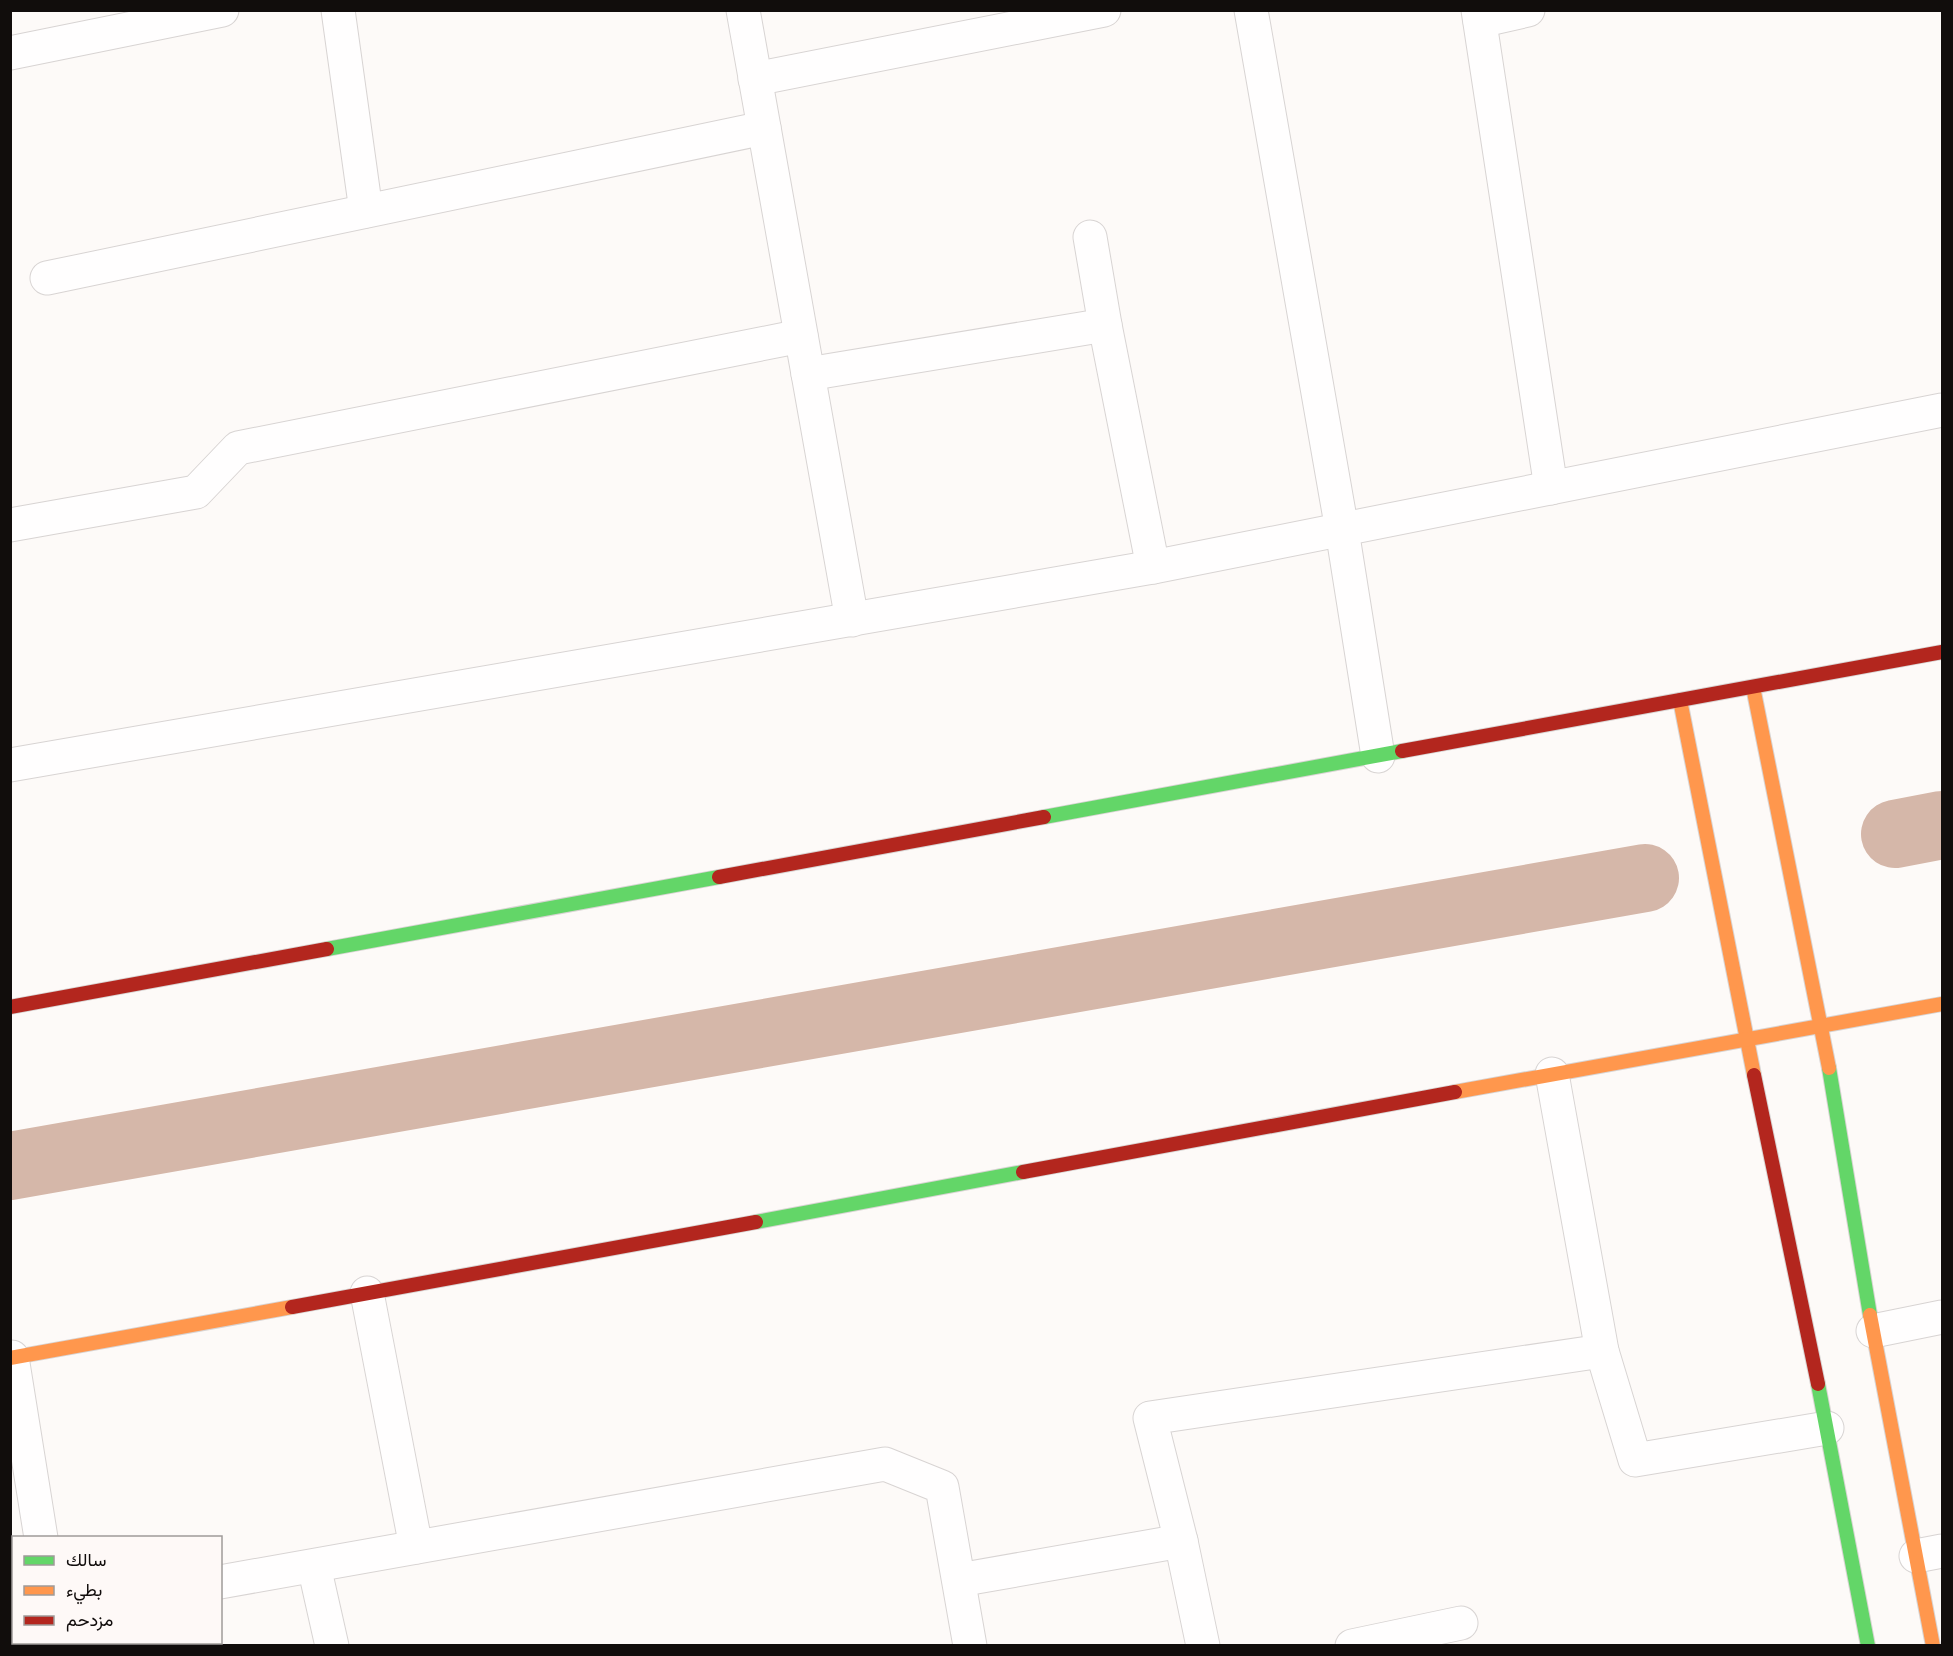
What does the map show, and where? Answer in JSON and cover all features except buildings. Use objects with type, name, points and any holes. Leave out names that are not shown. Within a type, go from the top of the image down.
[{"type":"street","points":[[10,53],[222,10]]},
{"type":"street","points":[[338,10],[366,211]]},
{"type":"street","points":[[743,10],[852,620]]},
{"type":"street","points":[[755,79],[1104,10]]},
{"type":"street","points":[[1251,10],[1342,530],[1378,756]]},
{"type":"street","points":[[1528,10],[1479,16],[1551,488]]},
{"type":"street","points":[[47,278],[764,128]]},
{"type":"street","points":[[1090,237],[1153,567]]},
{"type":"street","points":[[808,374],[1105,325]]},
{"type":"street","points":[[10,525],[196,492],[238,448],[801,336]]},
{"type":"street","points":[[10,765],[1153,567],[1942,410]]},
{"type":"street","points":[[10,1007],[1942,652]]},
{"type":"street","points":[[1753,687],[1822,1025],[1873,1331],[1929,1553],[1933,1646]]},
{"type":"street","points":[[1680,700],[1746,1038],[1827,1428],[1868,1646]]},
{"type":"street","points":[[41,1536],[11,1358],[1746,1038],[1942,1004]]},
{"type":"street","points":[[1552,1074],[1602,1351],[1635,1460],[1827,1428]]},
{"type":"street","points":[[368,1293],[416,1547]]},
{"type":"street","points":[[1873,1331],[1942,1317]]},
{"type":"street","points":[[1203,1646],[1181,1541],[1150,1418],[1602,1351]]},
{"type":"street","points":[[222,1582],[885,1464],[942,1487],[970,1646]]},
{"type":"street","points":[[959,1580],[1181,1541]]},
{"type":"street","points":[[314,1566],[332,1646]]},
{"type":"street","points":[[1352,1646],[1461,1623]]},
{"type":"waterway","points":[[1895,834],[1942,825]]},
{"type":"waterway","points":[[10,1166],[1645,878]]},
{"type":"traffic: fast","points":[[1044,817],[1402,751]]},
{"type":"traffic: fast","points":[[327,949],[719,877]]},
{"type":"traffic: fast","points":[[1829,1068],[1870,1315]]},
{"type":"traffic: fast","points":[[756,1222],[1023,1172]]},
{"type":"traffic: fast","points":[[1818,1384],[1868,1646]]},
{"type":"traffic: slow","points":[[1753,687],[1829,1068]]},
{"type":"traffic: slow","points":[[1680,700],[1754,1075]]},
{"type":"traffic: slow","points":[[1455,1092],[1942,1004]]},
{"type":"traffic: slow","points":[[10,1358],[292,1307]]},
{"type":"traffic: slow","points":[[1870,1315],[1933,1646]]},
{"type":"traffic: jam","points":[[1402,751],[1942,652]]},
{"type":"traffic: jam","points":[[719,877],[1044,817]]},
{"type":"traffic: jam","points":[[10,1007],[327,949]]},
{"type":"traffic: jam","points":[[1754,1075],[1818,1384]]},
{"type":"traffic: jam","points":[[1023,1172],[1455,1092]]},
{"type":"traffic: jam","points":[[292,1307],[756,1222]]}]
